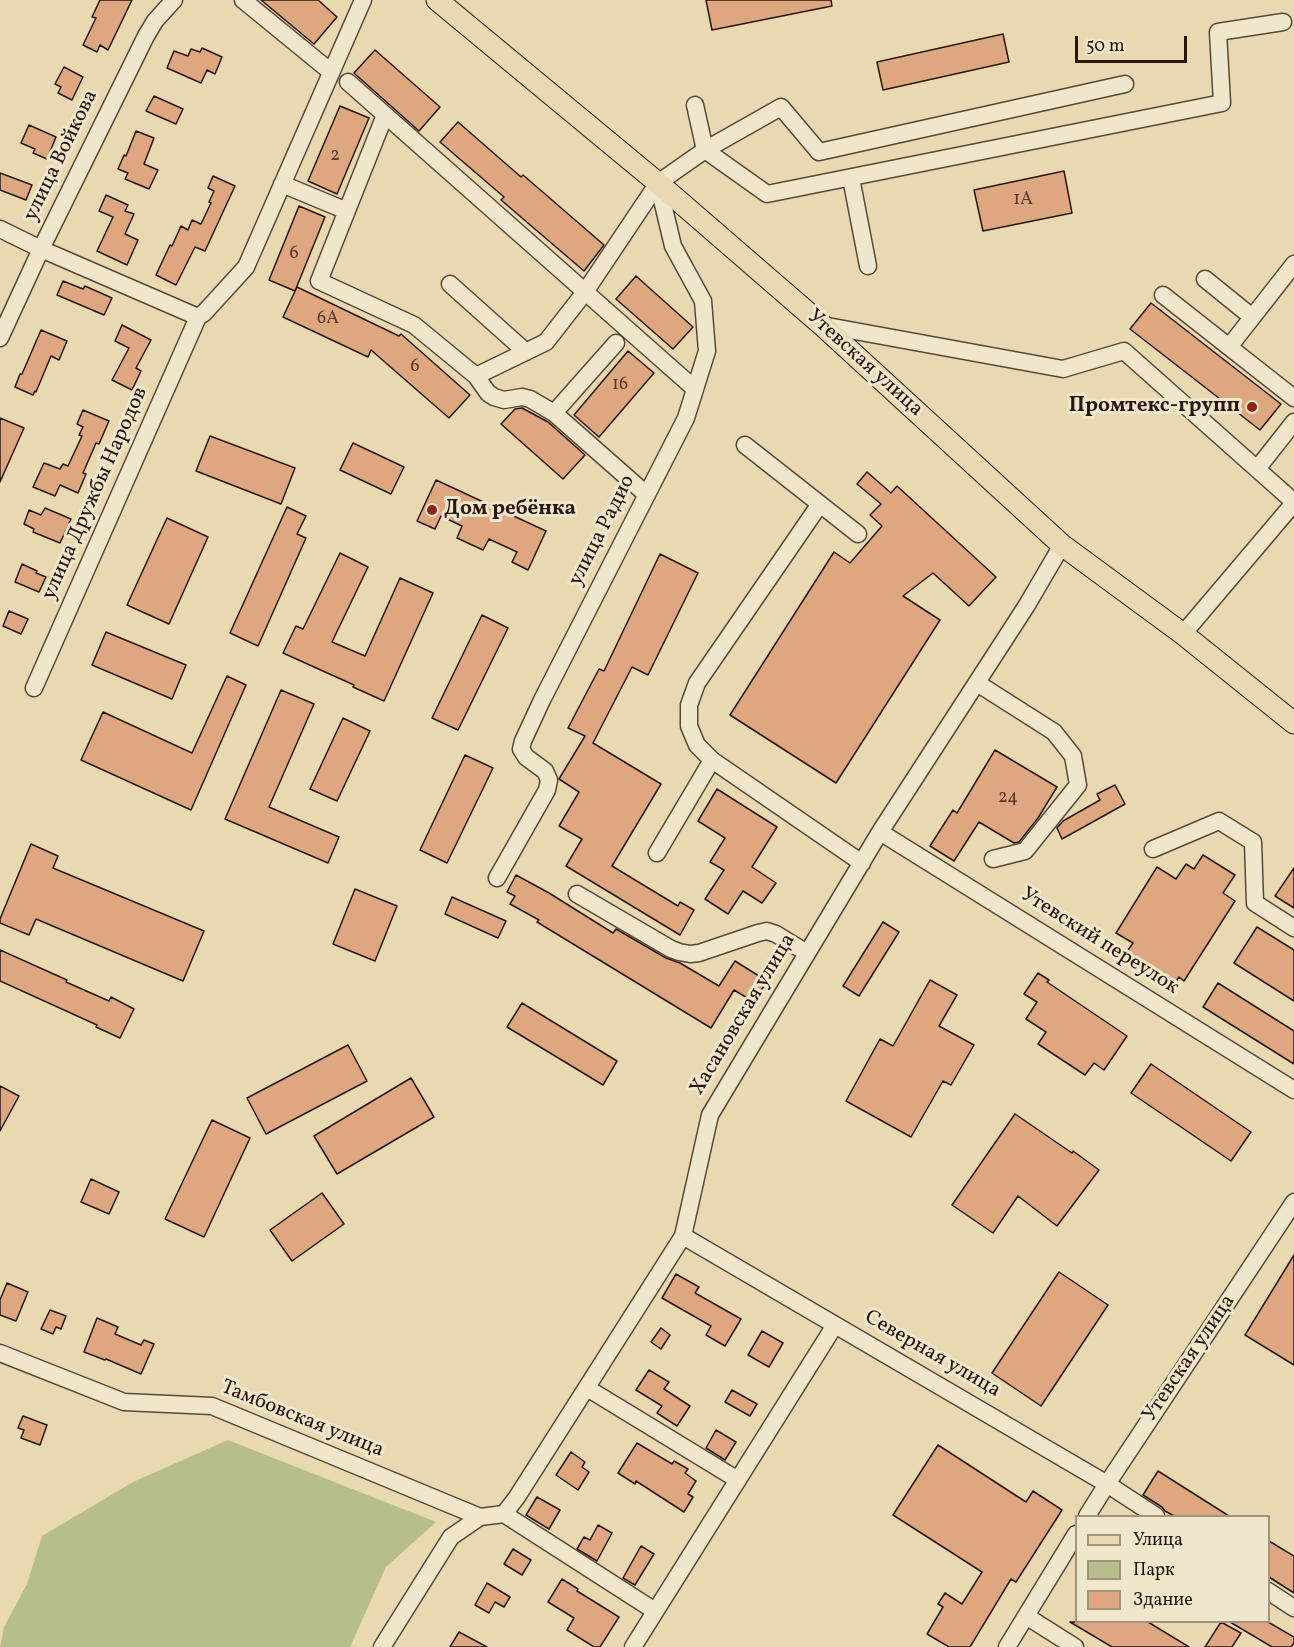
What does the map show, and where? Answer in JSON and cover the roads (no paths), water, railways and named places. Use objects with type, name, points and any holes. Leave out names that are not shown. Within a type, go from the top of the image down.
[{"type":"main road","name":"Утевская улица","points":[[437,0],[658,183],[822,325],[1062,545],[1182,634],[1294,723]]},
{"type":"street","name":"улица Войкова","points":[[0,338],[41,249],[146,36],[155,21],[174,0]]},
{"type":"street","points":[[243,0],[331,72]]},
{"type":"street","name":"улица Дружбы Народов","points":[[34,688],[198,317],[246,267],[363,0]]},
{"type":"street","points":[[695,105],[705,150],[767,195],[1222,103],[1218,32],[1282,22]]},
{"type":"street","points":[[348,82],[695,389]]},
{"type":"street","points":[[476,376],[546,342],[585,292],[658,183],[705,150],[781,107],[819,152],[1125,84]]},
{"type":"street","points":[[385,115],[319,281],[414,325],[476,376],[488,393],[494,397],[504,400],[522,397],[530,399],[554,413],[647,495]]},
{"type":"street","points":[[851,178],[868,266]]},
{"type":"street","name":"улица Радио","points":[[497,878],[547,790],[549,780],[544,771],[526,757],[521,749],[523,741],[686,418],[707,351],[703,301],[673,246],[658,183]]},
{"type":"street","points":[[282,184],[347,211]]},
{"type":"street","points":[[0,229],[198,317]]},
{"type":"street","points":[[1228,347],[1294,264]]},
{"type":"street","points":[[1204,279],[1252,317]]},
{"type":"street","points":[[450,284],[526,352]]},
{"type":"street","points":[[1163,295],[1294,398]]},
{"type":"street","points":[[822,325],[1063,369],[1124,351],[1294,502],[1182,634]]},
{"type":"street","points":[[554,413],[616,343]]},
{"type":"street","points":[[1257,469],[1294,422]]},
{"type":"street","points":[[745,445],[858,534]]},
{"type":"street","points":[[820,504],[697,683],[689,705],[689,726],[697,745],[712,760],[862,863]]},
{"type":"street","name":"Хасановская улица","points":[[504,1514],[683,1236],[710,1115],[880,832],[1027,605],[1062,545]]},
{"type":"street","points":[[976,683],[1054,732],[1072,756],[1078,785],[1025,850],[993,858]]},
{"type":"street","points":[[657,853],[712,760]]},
{"type":"street","points":[[1153,849],[1219,821],[1252,842],[1255,903],[1294,928]]},
{"type":"street","name":"Утевский переулок","points":[[880,832],[1294,1089]]},
{"type":"street","points":[[577,894],[679,952],[690,954],[699,952],[767,931],[807,953]]},
{"type":"street","name":"Утевская улица","points":[[1088,1515],[1294,1202]]},
{"type":"street","name":"Северная улица","points":[[683,1236],[1107,1484],[1154,1515]]},
{"type":"street","points":[[633,1647],[835,1325]]},
{"type":"street","name":"Тамбовская улица","points":[[0,1353],[124,1402],[212,1406],[480,1516]]},
{"type":"street","points":[[587,1388],[738,1480]]},
{"type":"street","points":[[382,1647],[451,1537],[480,1516],[504,1514],[655,1611]]},
{"type":"street","points":[[1007,1647],[1075,1537]]},
{"type":"street","points":[[1270,1592],[1294,1608]]},
{"type":"street","points":[[1026,1616],[1075,1647]]},
{"type":"place","name":"Промтекс-групп","points":[[1252,407]]},
{"type":"place","name":"Дом ребёнка","points":[[432,510]]}]
